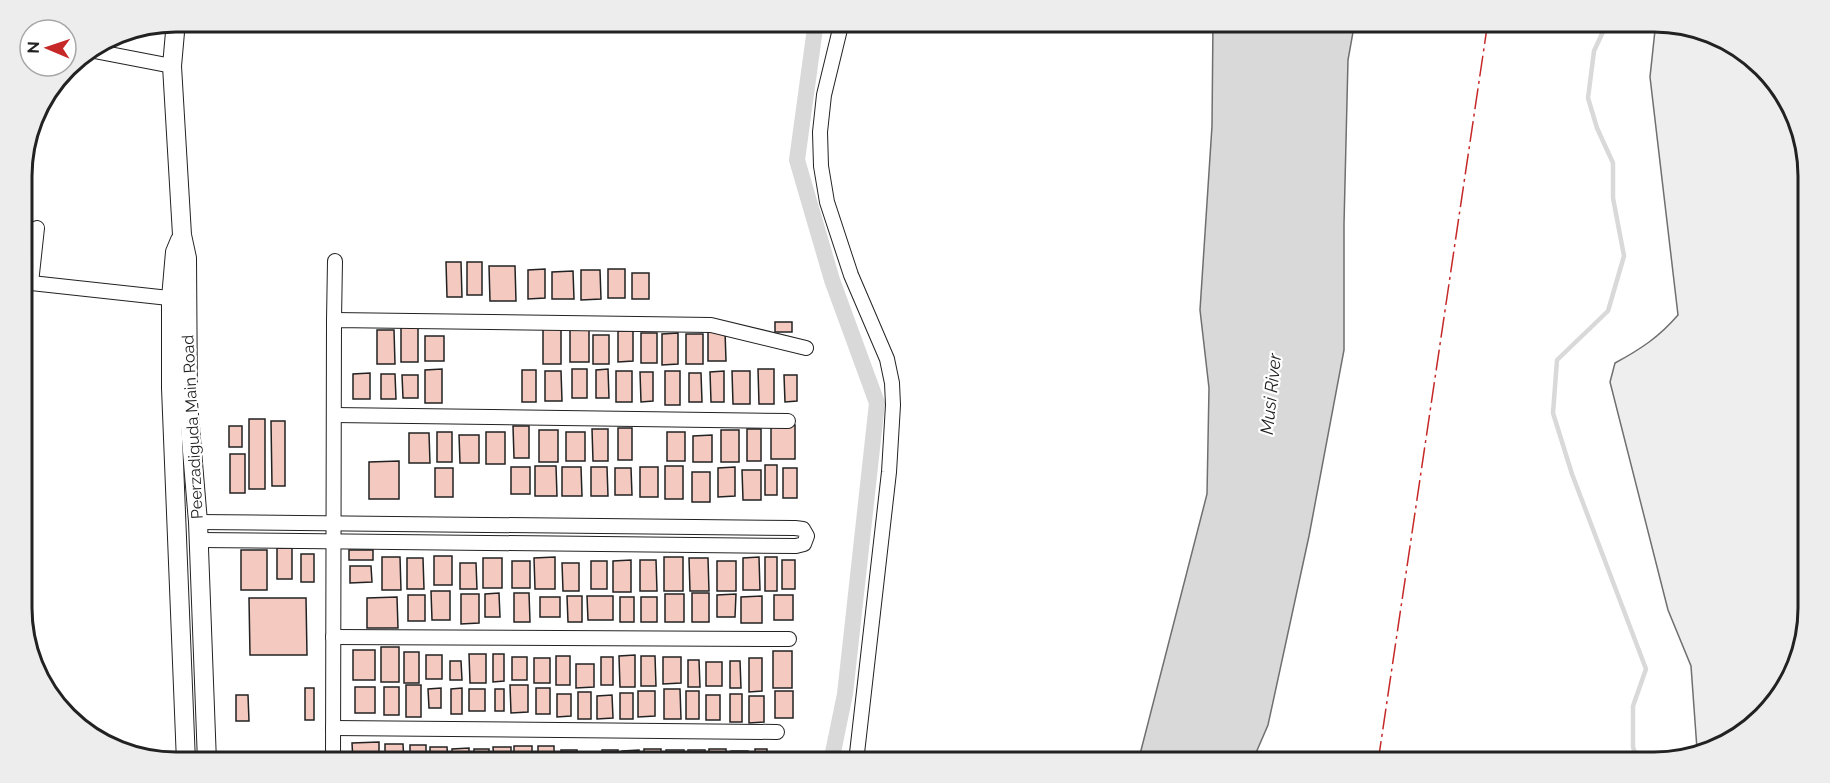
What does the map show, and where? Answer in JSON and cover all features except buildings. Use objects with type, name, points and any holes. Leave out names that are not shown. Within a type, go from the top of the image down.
[{"type":"street","points":[[175,32],[172,66],[182,235],[175,252],[178,299],[171,388],[186,752]]},
{"type":"street","points":[[839,32],[824,95],[820,132],[821,166],[827,202],[851,275],[887,359],[892,383],[893,405],[889,472],[857,752]]},
{"type":"street","points":[[101,52],[172,66]]},
{"type":"street","points":[[32,253],[37,228]]},
{"type":"street","points":[[333,752],[335,261]]},
{"type":"street","points":[[32,284],[178,299]]},
{"type":"street","name":"Peerzadiguda Main Road","points":[[178,299],[198,522],[207,752]]},
{"type":"street","points":[[334,321],[711,325],[806,348]]},
{"type":"street","points":[[334,415],[788,421]]},
{"type":"street","points":[[198,522],[795,528],[803,529],[807,536],[804,544],[796,546],[199,540]]},
{"type":"street","points":[[333,637],[789,639]]},
{"type":"street","points":[[333,728],[777,732]]},
{"type":"shaded area","points":[[1655,32],[1683,34],[1710,42],[1742,61],[1769,88],[1788,120],[1797,157],[1798,608],[1796,636],[1788,663],[1769,695],[1742,722],[1718,737],[1697,745],[1691,666],[1668,610],[1610,382],[1615,363],[1649,342],[1678,315],[1650,77]]},
{"type":"water","name":"Musi River","points":[[1213,32],[1353,32],[1348,60],[1344,350],[1309,536],[1268,725],[1257,751],[1141,751],[1207,494],[1209,388],[1200,310],[1212,126]]},
{"type":"waterway","points":[[814,32],[797,160],[832,280],[877,403],[845,694],[833,752]]},
{"type":"waterway","points":[[1603,32],[1594,51],[1588,98],[1597,128],[1613,163],[1613,198],[1624,256],[1608,311],[1557,360],[1553,413],[1572,474],[1646,669],[1633,706],[1634,751]]},
{"type":"power","points":[[1380,751],[1486,32]]}]
